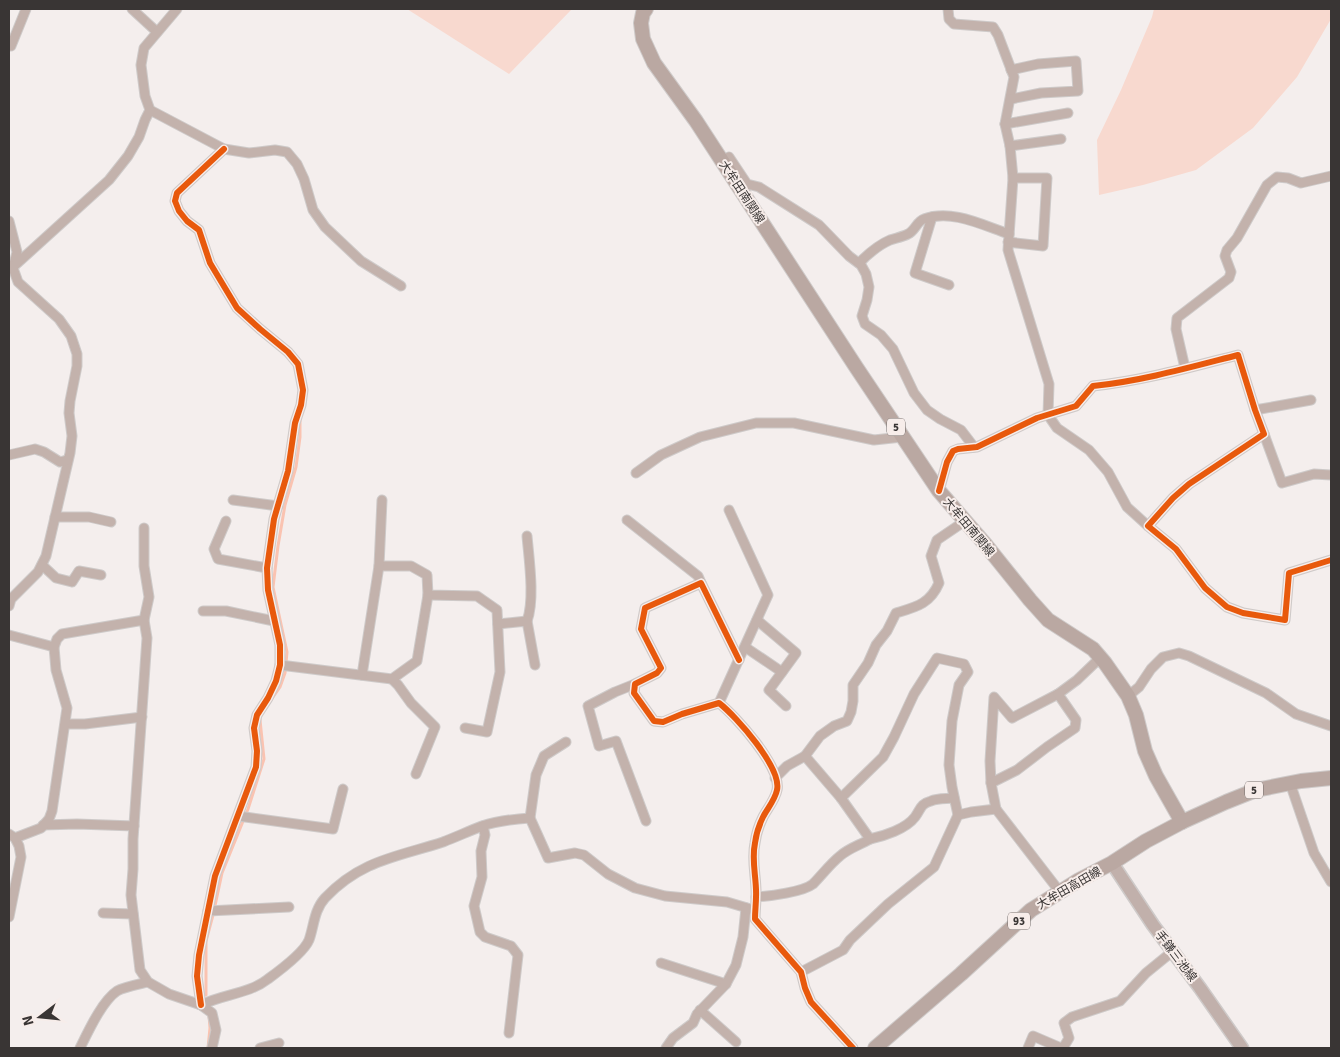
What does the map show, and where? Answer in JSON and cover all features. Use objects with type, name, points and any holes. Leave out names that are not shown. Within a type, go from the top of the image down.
[{"type":"main road","name":"大牟田南関線","points":[[643,10],[641,23],[643,39],[654,63],[696,121],[939,491],[1048,620],[1093,649],[1128,696],[1136,715],[1145,751],[1182,822]]},
{"type":"main road","name":"5","points":[[1182,822],[1256,790],[1290,783],[1331,778]]},
{"type":"main road","name":"大牟田高田線","points":[[875,1048],[961,974],[1031,910],[1079,880],[1182,822]]},
{"type":"main road","name":"手鎌三池線","points":[[1112,863],[1153,926],[1242,1048]]},
{"type":"street","points":[[9,46],[11,46],[26,9]]},
{"type":"street","points":[[132,9],[157,32]]},
{"type":"street","points":[[176,9],[144,48],[141,65],[145,96],[150,110],[224,149],[249,153],[275,150],[287,152],[297,164],[304,179],[313,210],[325,227],[361,261],[401,286]]},
{"type":"street","points":[[948,9],[949,19],[954,24],[993,27],[998,35],[1014,77],[1005,124],[1010,146],[1013,178],[1008,250],[1049,384],[1048,415],[1057,428],[1089,450],[1108,472],[1127,506],[1176,549],[1205,588],[1227,607],[1243,613],[1285,620],[1289,572],[1331,560]]},
{"type":"street","points":[[1011,70],[1038,64],[1076,61],[1078,90],[1041,93],[1011,100]]},
{"type":"street","points":[[11,270],[109,180],[128,156],[139,137],[150,110]]},
{"type":"street","points":[[1005,124],[1068,113]]},
{"type":"street","points":[[1010,146],[1061,139]]},
{"type":"street","points":[[201,1004],[197,976],[198,955],[215,876],[256,767],[257,751],[254,728],[256,715],[268,698],[276,681],[280,665],[280,645],[268,590],[267,568],[274,520],[288,471],[294,423],[301,405],[302,390],[298,364],[288,352],[236,308],[210,264],[199,230],[179,211],[175,201],[177,193],[224,149]]},
{"type":"street","points":[[722,161],[729,157],[746,184],[759,187],[819,225],[849,256],[861,264],[866,274],[869,288],[862,316],[865,324],[881,335],[893,349],[914,393],[926,410],[961,430],[974,447]]},
{"type":"street","points":[[1185,368],[1176,329],[1177,318],[1229,278],[1231,272],[1225,256],[1226,250],[1237,238],[1267,185],[1277,178],[1288,178],[1302,183],[1331,176]]},
{"type":"street","points":[[859,263],[874,249],[888,241],[910,234],[922,219],[939,216],[966,219],[1009,238],[1043,246],[1047,178],[1013,178]]},
{"type":"street","points":[[932,217],[916,273],[949,285]]},
{"type":"street","points":[[9,221],[17,252],[11,270],[18,282],[59,319],[71,336],[77,354],[77,366],[69,413],[72,436],[70,453],[46,556],[38,572],[11,600],[9,606]]},
{"type":"street","points":[[939,491],[947,462],[953,451],[974,447],[1037,418],[1076,406],[1093,386],[1112,384],[1238,355],[1255,410],[1282,483],[1314,474],[1331,474]]},
{"type":"street","points":[[1255,410],[1311,400]]},
{"type":"street","points":[[636,473],[661,455],[700,438],[756,423],[794,423],[874,440],[902,437]]},
{"type":"street","points":[[1148,526],[1188,484],[1264,434]]},
{"type":"street","points":[[9,455],[35,449],[60,462],[67,460]]},
{"type":"street","points":[[233,500],[278,506]]},
{"type":"street","points":[[362,675],[379,566],[382,500]]},
{"type":"street","points":[[635,684],[634,693],[654,721],[663,722],[719,703],[768,595],[729,510]]},
{"type":"street","points":[[55,517],[89,517],[111,522]]},
{"type":"street","points":[[627,520],[698,576],[739,660]]},
{"type":"street","points":[[226,521],[214,549],[218,559],[267,568]]},
{"type":"street","points":[[775,778],[787,766],[805,756],[820,736],[834,726],[846,721],[851,712],[853,686],[868,663],[876,645],[888,631],[896,614],[919,606],[935,592],[939,582],[930,556],[937,540],[965,522]]},
{"type":"street","points":[[144,528],[144,566],[149,597],[144,620],[148,638],[134,826],[131,895],[140,970],[148,982],[170,994],[201,1004],[212,1013],[216,1030],[212,1048]]},
{"type":"street","points":[[527,536],[530,577],[530,614],[527,621],[535,665]]},
{"type":"street","points":[[42,565],[56,578],[72,582],[79,571],[101,575]]},
{"type":"street","points":[[379,566],[411,566],[427,575],[428,595],[417,661],[392,679]]},
{"type":"street","points":[[646,821],[616,741],[599,746],[588,706],[657,673],[661,668],[641,629],[645,608],[701,583]]},
{"type":"street","points":[[428,595],[477,596],[497,610],[500,672],[487,732],[465,728]]},
{"type":"street","points":[[203,611],[226,610],[274,621]]},
{"type":"street","points":[[9,917],[21,857],[19,846],[12,836],[41,828],[50,819],[52,811],[67,708],[56,670],[54,647],[57,639],[62,634],[144,620]]},
{"type":"street","points":[[757,620],[796,653],[769,690],[786,706]]},
{"type":"street","points":[[498,624],[527,621]]},
{"type":"street","points":[[9,635],[54,647]]},
{"type":"street","points":[[745,647],[782,672]]},
{"type":"street","points":[[1128,696],[1139,687],[1151,668],[1164,657],[1179,653],[1266,693],[1296,714],[1331,726]]},
{"type":"street","points":[[801,972],[843,950],[850,940],[888,904],[934,866],[958,816],[950,765],[952,721],[959,685],[968,672],[964,664],[937,658],[914,694],[883,757],[841,798]]},
{"type":"street","points":[[1060,892],[996,809],[991,783],[990,761],[994,697],[1012,718],[1058,694],[1077,680],[1100,658]]},
{"type":"street","points":[[280,665],[392,679],[410,703],[436,727],[416,774]]},
{"type":"street","points":[[991,783],[1017,770],[1075,728],[1076,720],[1058,694]]},
{"type":"street","points":[[666,1048],[673,1038],[693,1023],[700,1010],[726,984],[736,965],[750,909],[756,897],[754,845],[762,819],[774,800],[778,789],[766,756],[728,710],[719,703]]},
{"type":"street","points":[[66,724],[85,724],[142,717]]},
{"type":"street","points":[[566,742],[544,756],[536,775],[530,818],[548,858],[575,853],[584,855],[608,874],[635,888],[665,896],[727,902],[750,909],[755,919],[801,972],[811,1002],[853,1048]]},
{"type":"street","points":[[805,756],[841,798],[870,839]]},
{"type":"street","points":[[1290,783],[1314,852],[1331,882]]},
{"type":"street","points":[[238,816],[333,829],[343,789]]},
{"type":"street","points":[[756,897],[774,895],[811,885],[838,857],[848,850],[870,839],[892,833],[908,824],[915,817],[921,806],[931,801],[954,798]]},
{"type":"street","points":[[958,816],[971,812],[996,809]]},
{"type":"street","points":[[201,1004],[212,999],[257,987],[298,954],[308,941],[314,917],[323,900],[343,881],[361,869],[387,858],[458,837],[483,826],[512,819],[530,818]]},
{"type":"street","points":[[43,825],[134,826]]},
{"type":"street","points":[[483,826],[485,835],[481,852],[482,877],[474,906],[480,932],[485,937],[511,946],[518,954],[509,1033]]},
{"type":"street","points":[[208,911],[289,908]]},
{"type":"street","points":[[103,913],[133,914]]},
{"type":"street","points":[[1028,1048],[1033,1036],[1062,1048],[1069,1038],[1064,1023],[1072,1017],[1120,1001],[1146,973],[1173,951]]},
{"type":"street","points":[[661,963],[726,984]]},
{"type":"street","points":[[80,1048],[108,1000],[118,990],[148,982]]},
{"type":"street","points":[[700,1010],[736,1042]]},
{"type":"street","points":[[260,1048],[280,1043]]},
{"type":"shaded area","points":[[407,9],[572,9],[509,74]]},
{"type":"shaded area","points":[[1154,9],[1331,9],[1331,19],[1297,77],[1253,128],[1196,170],[1099,195],[1097,140],[1121,90]]},
{"type":"waterway","points":[[271,700],[280,687],[285,673],[287,652],[273,587],[285,505],[296,467],[300,419]]},
{"type":"waterway","points":[[206,995],[206,941],[222,873],[248,809],[264,759],[260,720]]},
{"type":"waterway","points":[[208,1048],[209,1016]]},
{"type":"cycle path","points":[[201,1005],[197,976],[199,955],[215,876],[256,767],[257,751],[254,728],[257,715],[276,681],[280,665],[280,645],[268,590],[267,568],[274,519],[288,471],[295,423],[301,405],[303,390],[298,364],[288,352],[237,308],[210,263],[199,230],[187,221],[179,211],[175,201],[177,193],[224,149]]},
{"type":"cycle path","points":[[939,491],[947,462],[953,451],[977,447],[1037,418],[1076,406],[1093,386],[1148,377],[1238,355],[1264,434],[1189,484],[1173,498],[1148,526],[1176,549],[1205,588],[1227,607],[1243,613],[1285,620],[1289,573],[1331,560]]},
{"type":"cycle path","points":[[739,660],[701,583],[645,608],[641,629],[661,668],[657,673],[635,684],[634,693],[654,721],[663,722],[719,703],[746,730],[765,756],[777,780],[777,790],[762,820],[755,840],[755,919],[801,972],[811,1002],[853,1048]]}]
